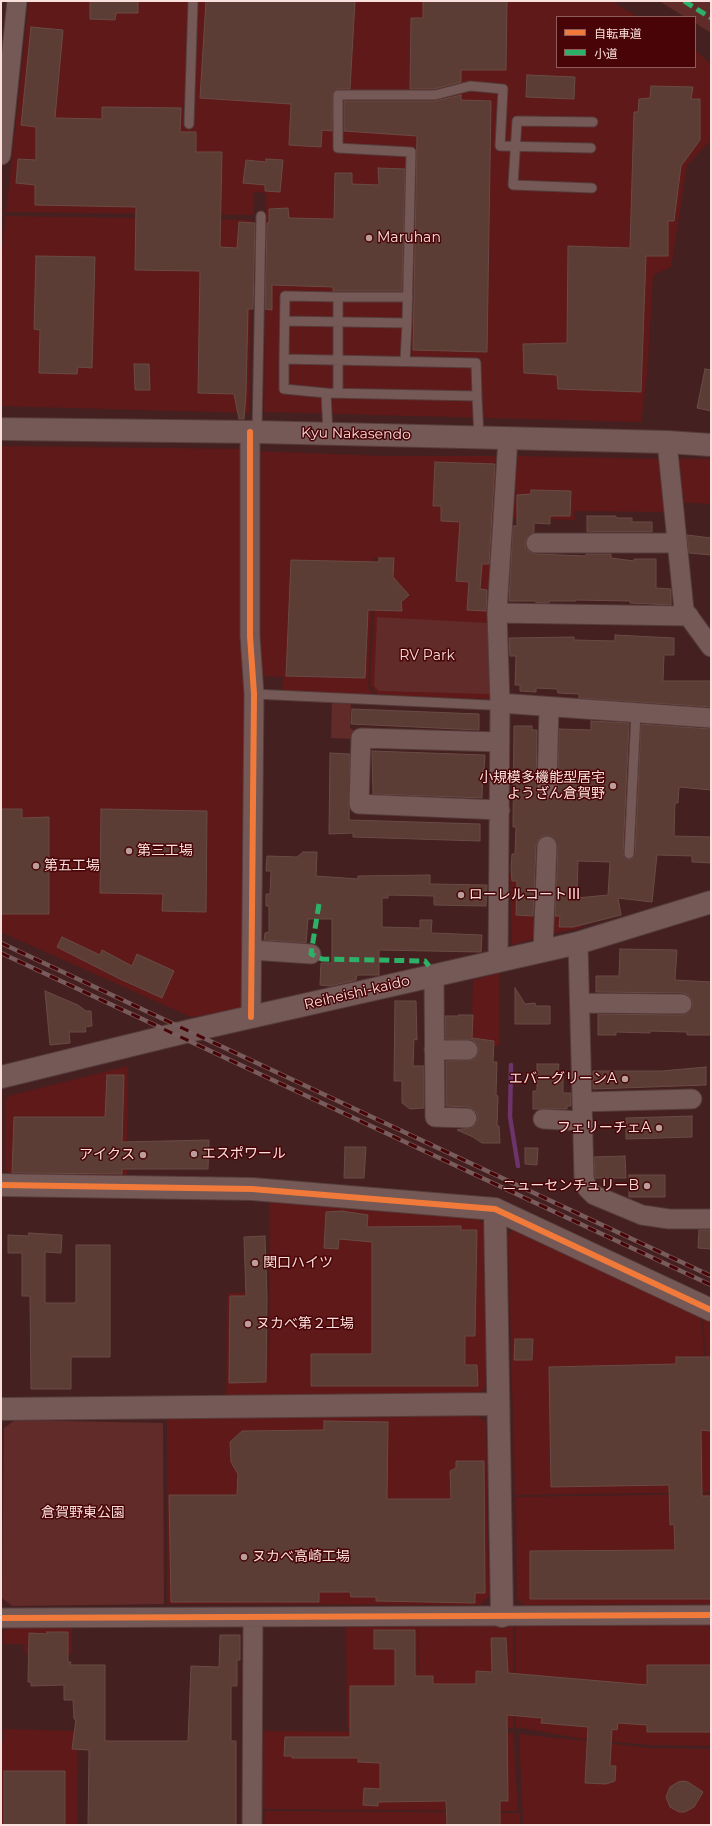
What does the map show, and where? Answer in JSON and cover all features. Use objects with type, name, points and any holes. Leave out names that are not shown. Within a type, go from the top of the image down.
[{"type":"street","points":[[1,155],[5,90],[17,1]]},
{"type":"street","name":"Kyu Nakasendo","points":[[1,429],[253,432],[711,444]]},
{"type":"street","points":[[251,1017],[254,694],[250,636],[253,432]]},
{"type":"street","points":[[498,962],[500,742],[495,704],[497,613],[508,438]]},
{"type":"street","points":[[666,442],[684,610],[711,647]]},
{"type":"street","points":[[536,543],[677,543]]},
{"type":"street","points":[[497,613],[689,616]]},
{"type":"street","points":[[495,704],[711,718]]},
{"type":"street","points":[[547,789],[549,707]]},
{"type":"street","points":[[500,742],[361,738],[359,804],[500,810]]},
{"type":"street","points":[[543,951],[547,846]]},
{"type":"street","name":"Reiheishi-kaido","points":[[1,1077],[251,1017],[578,943],[711,902]]},
{"type":"street","points":[[578,943],[584,1178],[586,1188],[594,1195],[642,1215],[669,1219],[711,1219]]},
{"type":"street","points":[[252,950],[311,954]]},
{"type":"street","points":[[434,976],[435,1117],[467,1118]]},
{"type":"street","points":[[580,1003],[682,1004]]},
{"type":"street","points":[[434,1050],[468,1050]]},
{"type":"street","points":[[582,1102],[692,1099]]},
{"type":"street","points":[[543,1119],[583,1121]]},
{"type":"street","points":[[1,1185],[252,1189],[495,1209],[711,1310]]},
{"type":"street","points":[[495,1209],[497,1404],[502,1616]]},
{"type":"street","points":[[1,1409],[497,1404]]},
{"type":"street","points":[[1,1618],[711,1615]]},
{"type":"street","points":[[252,1825],[253,1618]]},
{"type":"lane","points":[[189,124],[193,1]]},
{"type":"lane","points":[[405,362],[412,152],[338,148],[338,95],[435,95],[470,86],[503,89],[500,146],[591,148]]},
{"type":"lane","points":[[592,188],[513,185],[514,146],[517,122],[593,122]]},
{"type":"lane","points":[[253,432],[261,216]]},
{"type":"lane","points":[[408,297],[285,296],[284,389],[326,393],[477,396]]},
{"type":"lane","points":[[338,297],[338,393]]},
{"type":"lane","points":[[285,321],[407,323]]},
{"type":"lane","points":[[284,359],[476,363],[478,437]]},
{"type":"lane","points":[[326,393],[328,434]]},
{"type":"lane","points":[[254,694],[495,704]]},
{"type":"lane","points":[[629,854],[636,713]]},
{"type":"shaded area","points":[[29,1],[612,1],[636,16],[556,16],[556,68],[696,68],[696,51],[711,64],[711,140],[687,165],[671,267],[653,275],[647,376],[641,422],[264,412],[266,193],[254,192],[254,215],[6,212]]},
{"type":"shaded area","points":[[6,216],[252,220],[249,413],[2,406],[1,259]]},
{"type":"shaded area","points":[[1,446],[242,449],[247,681],[243,810],[243,1009],[191,1017],[1,932]]},
{"type":"shaded area","points":[[255,451],[384,456],[501,456],[494,699],[379,696],[370,686],[377,558],[374,557],[368,688],[375,696],[282,692],[283,677],[261,676]]},
{"type":"shaded area","points":[[514,456],[662,459],[666,512],[574,511],[575,520],[512,518]]},
{"type":"shaded area","points":[[675,459],[711,459],[711,504],[681,502]]},
{"type":"shaded area","points":[[510,874],[540,875],[538,933],[532,939],[512,945]]},
{"type":"shaded area","points":[[550,895],[583,896],[582,928],[549,934]]},
{"type":"shaded area","points":[[499,973],[499,1046],[471,1046],[473,980]]},
{"type":"shaded area","points":[[128,1066],[127,1182],[14,1180],[5,1169],[5,1103],[8,1096]]},
{"type":"shaded area","points":[[270,1201],[474,1216],[483,1223],[485,1228],[491,1382],[476,1397],[270,1415],[477,1415],[486,1423],[489,1596],[480,1605],[167,1604],[167,1416],[226,1416],[227,1293],[267,1292],[270,1393]]},
{"type":"shaded area","points":[[513,1229],[701,1313],[706,1384],[711,1385],[711,1492],[515,1495],[508,1236]]},
{"type":"shaded area","points":[[703,1317],[711,1321],[711,1383],[708,1383]]},
{"type":"shaded area","points":[[711,1494],[711,1604],[524,1605],[517,1598],[516,1497]]},
{"type":"shaded area","points":[[711,1624],[711,1746],[650,1745],[583,1739],[516,1727],[516,1625]]},
{"type":"shaded area","points":[[513,1625],[513,1728],[421,1727],[418,1627]]},
{"type":"shaded area","points":[[72,1626],[72,1654],[25,1654],[24,1644],[3,1644],[4,1631],[13,1627]]},
{"type":"shaded area","points":[[417,1626],[420,1727],[347,1728],[346,1627]]},
{"type":"shaded area","points":[[3,1729],[78,1731],[77,1825],[1,1825],[1,1742],[3,1742]]},
{"type":"shaded area","points":[[263,1731],[513,1733],[518,1811],[263,1809]]},
{"type":"shaded area","points":[[519,1734],[650,1748],[711,1749],[711,1825],[523,1825]]},
{"type":"shaded area","points":[[265,1811],[520,1813],[520,1825],[264,1825]]},
{"type":"green space","points":[[659,1],[711,1],[711,33],[696,24],[696,16],[683,16]]},
{"type":"green space","name":"RV Park","points":[[377,617],[488,623],[490,694],[379,691],[374,686]]},
{"type":"green space","points":[[332,702],[351,702],[350,728],[357,732],[356,739],[331,738]]},
{"type":"green space","name":"倉賀野東公園","points":[[15,1420],[163,1423],[164,1604],[12,1606],[2,1598],[4,1428]]},
{"type":"building","points":[[90,1],[138,1],[138,13],[116,13],[115,20],[90,19]]},
{"type":"building","points":[[206,1],[355,1],[350,89],[338,89],[333,92],[332,131],[322,130],[321,147],[289,145],[291,104],[200,98]]},
{"type":"building","points":[[423,1],[507,1],[506,70],[461,70],[461,82],[434,89],[410,89],[411,18],[423,18]]},
{"type":"building","points":[[31,27],[63,30],[55,118],[102,119],[102,107],[181,108],[180,132],[196,132],[196,152],[222,152],[220,247],[237,248],[239,222],[255,223],[253,309],[248,309],[244,419],[239,419],[234,394],[198,393],[200,271],[135,270],[136,207],[35,205],[35,185],[16,183],[18,159],[36,160],[36,127],[21,125]]},
{"type":"building","points":[[527,75],[575,77],[574,99],[526,97]]},
{"type":"building","points":[[651,86],[693,87],[691,99],[700,99],[700,140],[681,166],[674,221],[668,221],[668,256],[646,256],[641,392],[558,389],[557,375],[524,373],[523,344],[567,343],[568,246],[630,248],[634,112],[638,112],[639,99],[650,98]]},
{"type":"building","points":[[461,95],[461,100],[491,101],[487,352],[413,350],[417,136],[344,131],[344,101],[435,101]]},
{"type":"building","points":[[266,159],[283,160],[280,192],[265,191],[265,185],[243,183],[246,160],[266,162]]},
{"type":"building","name":"Maruhan","points":[[378,168],[405,169],[402,291],[333,291],[333,287],[272,285],[272,310],[265,309],[267,223],[269,223],[269,209],[288,208],[289,218],[334,219],[335,173],[352,173],[352,184],[379,185]]},
{"type":"building","points":[[36,256],[95,257],[92,368],[78,367],[77,374],[39,373],[40,330],[34,329]]},
{"type":"building","points":[[134,364],[149,364],[150,390],[135,390]]},
{"type":"building","points":[[705,369],[711,370],[711,411],[697,408]]},
{"type":"building","points":[[435,462],[495,464],[489,564],[482,564],[480,589],[487,590],[486,611],[467,610],[469,582],[456,581],[460,522],[441,521],[441,506],[433,506]]},
{"type":"building","points":[[531,490],[571,491],[570,516],[550,516],[550,524],[534,523],[534,533],[527,537],[525,543],[526,548],[530,552],[536,554],[586,556],[586,554],[611,554],[611,558],[634,561],[634,559],[656,559],[656,588],[671,589],[671,605],[630,603],[630,601],[576,600],[536,603],[536,601],[509,601],[513,526],[517,526],[517,495],[531,494]]},
{"type":"building","points":[[587,516],[616,516],[616,518],[632,518],[632,522],[652,522],[652,532],[587,532]]},
{"type":"building","points":[[687,535],[711,538],[711,555],[689,553]]},
{"type":"building","points":[[379,558],[394,558],[393,577],[409,595],[401,602],[402,611],[368,610],[365,678],[286,676],[291,560],[379,562]]},
{"type":"building","points":[[615,635],[674,638],[674,655],[664,655],[663,681],[711,681],[711,707],[579,698],[579,694],[558,693],[557,689],[536,688],[536,692],[520,691],[520,685],[515,685],[516,656],[510,656],[509,638],[574,637],[574,640],[615,641]]},
{"type":"building","points":[[352,709],[479,714],[479,730],[351,724]]},
{"type":"building","points":[[591,721],[629,723],[623,854],[628,860],[632,859],[635,854],[641,724],[711,729],[711,790],[679,787],[678,803],[675,803],[674,836],[711,837],[711,863],[692,862],[692,856],[657,855],[652,902],[618,898],[621,915],[573,927],[559,927],[560,916],[555,916],[558,846],[553,837],[548,835],[542,836],[538,840],[536,846],[533,916],[516,915],[517,881],[512,881],[511,869],[512,854],[515,854],[516,827],[513,827],[514,726],[532,726],[532,730],[537,730],[536,789],[541,798],[547,800],[553,798],[558,790],[559,729],[591,730]],"holes":[[[578,861],[610,862],[608,895],[577,898]]]},
{"type":"building","points":[[372,751],[485,755],[482,798],[373,794]]},
{"type":"building","points":[[330,753],[350,754],[349,820],[480,824],[480,841],[353,837],[353,833],[329,834]]},
{"type":"building","points":[[1,809],[22,809],[22,818],[49,817],[49,914],[1,914]]},
{"type":"building","points":[[101,809],[207,811],[206,912],[162,911],[163,894],[100,893]]},
{"type":"building","points":[[303,852],[317,852],[316,876],[358,879],[358,876],[430,875],[430,884],[487,885],[486,906],[434,905],[434,896],[388,895],[388,898],[382,898],[382,927],[420,928],[420,920],[432,920],[431,933],[482,935],[481,952],[379,950],[379,975],[357,975],[356,980],[330,986],[320,985],[321,963],[332,963],[332,919],[308,919],[306,943],[264,940],[265,933],[269,932],[269,906],[266,906],[266,894],[270,894],[271,871],[266,871],[267,856],[297,857]]},
{"type":"building","points":[[62,937],[100,955],[102,950],[132,966],[137,954],[174,971],[162,998],[118,978],[57,947]]},
{"type":"building","points":[[620,949],[677,950],[675,980],[711,982],[711,1035],[687,1035],[687,1032],[650,1031],[650,1033],[616,1032],[616,1035],[598,1035],[598,1014],[682,1015],[688,1013],[693,1004],[691,998],[687,994],[682,993],[596,992],[596,976],[619,976]]},
{"type":"building","points":[[515,988],[525,1004],[535,1003],[536,1006],[550,1006],[550,1024],[515,1024]]},
{"type":"building","points":[[45,991],[78,1005],[86,1011],[91,1011],[92,1026],[85,1027],[86,1032],[69,1032],[70,1043],[50,1045]]},
{"type":"building","points":[[395,1001],[416,1001],[417,1040],[414,1039],[413,1066],[424,1066],[424,1108],[410,1109],[402,1103],[402,1081],[394,1081]]},
{"type":"building","points":[[473,1015],[472,1038],[494,1041],[493,1062],[497,1062],[497,1126],[499,1126],[500,1143],[482,1143],[457,1130],[473,1127],[477,1123],[477,1113],[468,1107],[446,1106],[446,1061],[473,1060],[477,1056],[479,1050],[478,1045],[473,1040],[445,1039],[445,1016]]},
{"type":"building","points":[[537,1064],[559,1064],[558,1072],[563,1072],[563,1093],[571,1093],[571,1106],[567,1106],[567,1109],[533,1109],[533,1091],[537,1091]]},
{"type":"building","points":[[706,1067],[706,1085],[593,1089],[593,1071],[662,1071]]},
{"type":"building","points":[[107,1075],[124,1075],[122,1142],[209,1140],[208,1169],[122,1169],[122,1174],[12,1173],[14,1117],[105,1117]]},
{"type":"building","name":"フェリーチェA","points":[[692,1116],[692,1137],[626,1139],[626,1118]]},
{"type":"building","points":[[345,1147],[366,1147],[364,1178],[344,1178]]},
{"type":"building","points":[[525,1148],[538,1148],[537,1165],[525,1164]]},
{"type":"building","points":[[625,1156],[626,1178],[595,1178],[594,1157]]},
{"type":"building","name":"ニューセンチュリーB","points":[[629,1175],[665,1175],[665,1197],[629,1197]]},
{"type":"building","points":[[342,1211],[368,1215],[367,1227],[461,1226],[461,1230],[477,1230],[475,1336],[465,1336],[465,1365],[477,1365],[478,1386],[311,1386],[311,1354],[372,1354],[372,1242],[339,1239],[338,1249],[324,1248],[326,1212]]},
{"type":"building","points":[[699,1230],[711,1230],[711,1249],[698,1248]]},
{"type":"building","points":[[29,1233],[62,1235],[61,1253],[45,1252],[45,1303],[76,1302],[76,1245],[110,1245],[110,1357],[71,1357],[71,1389],[31,1389],[30,1296],[22,1296],[22,1253],[8,1253],[8,1235],[28,1236]]},
{"type":"building","points":[[265,1236],[267,1297],[266,1382],[229,1383],[230,1296],[246,1296],[244,1237]]},
{"type":"building","points":[[515,1339],[533,1339],[532,1360],[514,1360]]},
{"type":"building","points":[[676,1357],[711,1357],[711,1431],[701,1430],[702,1496],[711,1496],[711,1599],[530,1599],[530,1551],[675,1550],[674,1524],[670,1525],[669,1485],[551,1487],[549,1367],[676,1364]]},
{"type":"building","points":[[324,1421],[388,1422],[387,1499],[451,1499],[450,1471],[456,1468],[456,1461],[484,1461],[485,1593],[475,1593],[475,1603],[376,1601],[376,1597],[351,1597],[350,1592],[319,1592],[319,1602],[171,1602],[169,1495],[237,1495],[238,1474],[231,1462],[230,1442],[242,1431],[324,1430]]},
{"type":"building","points":[[374,1630],[415,1630],[415,1676],[433,1676],[433,1684],[476,1684],[476,1671],[492,1672],[491,1638],[506,1638],[508,1673],[647,1685],[647,1665],[711,1665],[711,1732],[647,1732],[647,1725],[618,1723],[617,1730],[612,1729],[610,1766],[616,1766],[615,1781],[606,1784],[585,1783],[588,1727],[541,1723],[542,1718],[507,1715],[508,1801],[500,1801],[500,1825],[447,1825],[446,1801],[378,1802],[378,1806],[363,1805],[364,1788],[380,1789],[380,1763],[358,1762],[358,1758],[292,1758],[292,1756],[284,1756],[285,1737],[350,1737],[350,1686],[395,1686],[395,1649],[374,1649]]},
{"type":"building","points":[[47,1632],[68,1632],[68,1662],[71,1662],[70,1665],[105,1665],[105,1741],[188,1741],[191,1666],[219,1667],[220,1635],[240,1635],[240,1660],[237,1660],[237,1686],[231,1686],[231,1741],[236,1741],[236,1825],[88,1825],[89,1750],[72,1749],[76,1719],[74,1719],[73,1700],[64,1700],[64,1685],[31,1686],[31,1682],[28,1682],[29,1633],[47,1634]]},
{"type":"building","points":[[4,1771],[65,1771],[65,1825],[4,1825]]},
{"type":"building","points":[[683,1781],[688,1782],[703,1792],[694,1807],[685,1812],[679,1812],[670,1807],[666,1797],[670,1787]]},
{"type":"waterway","points":[[511,1065],[510,1117],[518,1166]]},
{"type":"railway","points":[[1,943],[711,1276]]},
{"type":"railway","points":[[1,953],[711,1285]]},
{"type":"marked path","points":[[684,1],[711,18]]},
{"type":"marked path","points":[[319,904],[311,954],[322,959],[425,961],[429,966]]},
{"type":"cycle path","points":[[250,432],[250,636],[254,694],[251,1017]]},
{"type":"cycle path","points":[[1,1185],[252,1189],[495,1209],[711,1310]]},
{"type":"cycle path","points":[[1,1618],[711,1615]]},
{"type":"place","name":"Maruhan","points":[[369,238]]},
{"type":"place","name":"小規模多機能型居宅 ようざん倉賀野","points":[[613,786]]},
{"type":"place","name":"第三工場","points":[[129,851]]},
{"type":"place","name":"第五工場","points":[[36,866]]},
{"type":"place","name":"ローレルコートⅢ","points":[[461,895]]},
{"type":"place","name":"エバーグリーンA","points":[[625,1079]]},
{"type":"place","name":"フェリーチェA","points":[[659,1128]]},
{"type":"place","name":"エスポワール","points":[[194,1154]]},
{"type":"place","name":"アイクス","points":[[143,1155]]},
{"type":"place","name":"ニューセンチュリーB","points":[[647,1186]]},
{"type":"place","name":"関口ハイツ","points":[[255,1263]]},
{"type":"place","name":"ヌカべ第２工場","points":[[248,1324]]},
{"type":"place","name":"ヌカべ高崎工場","points":[[244,1557]]}]
